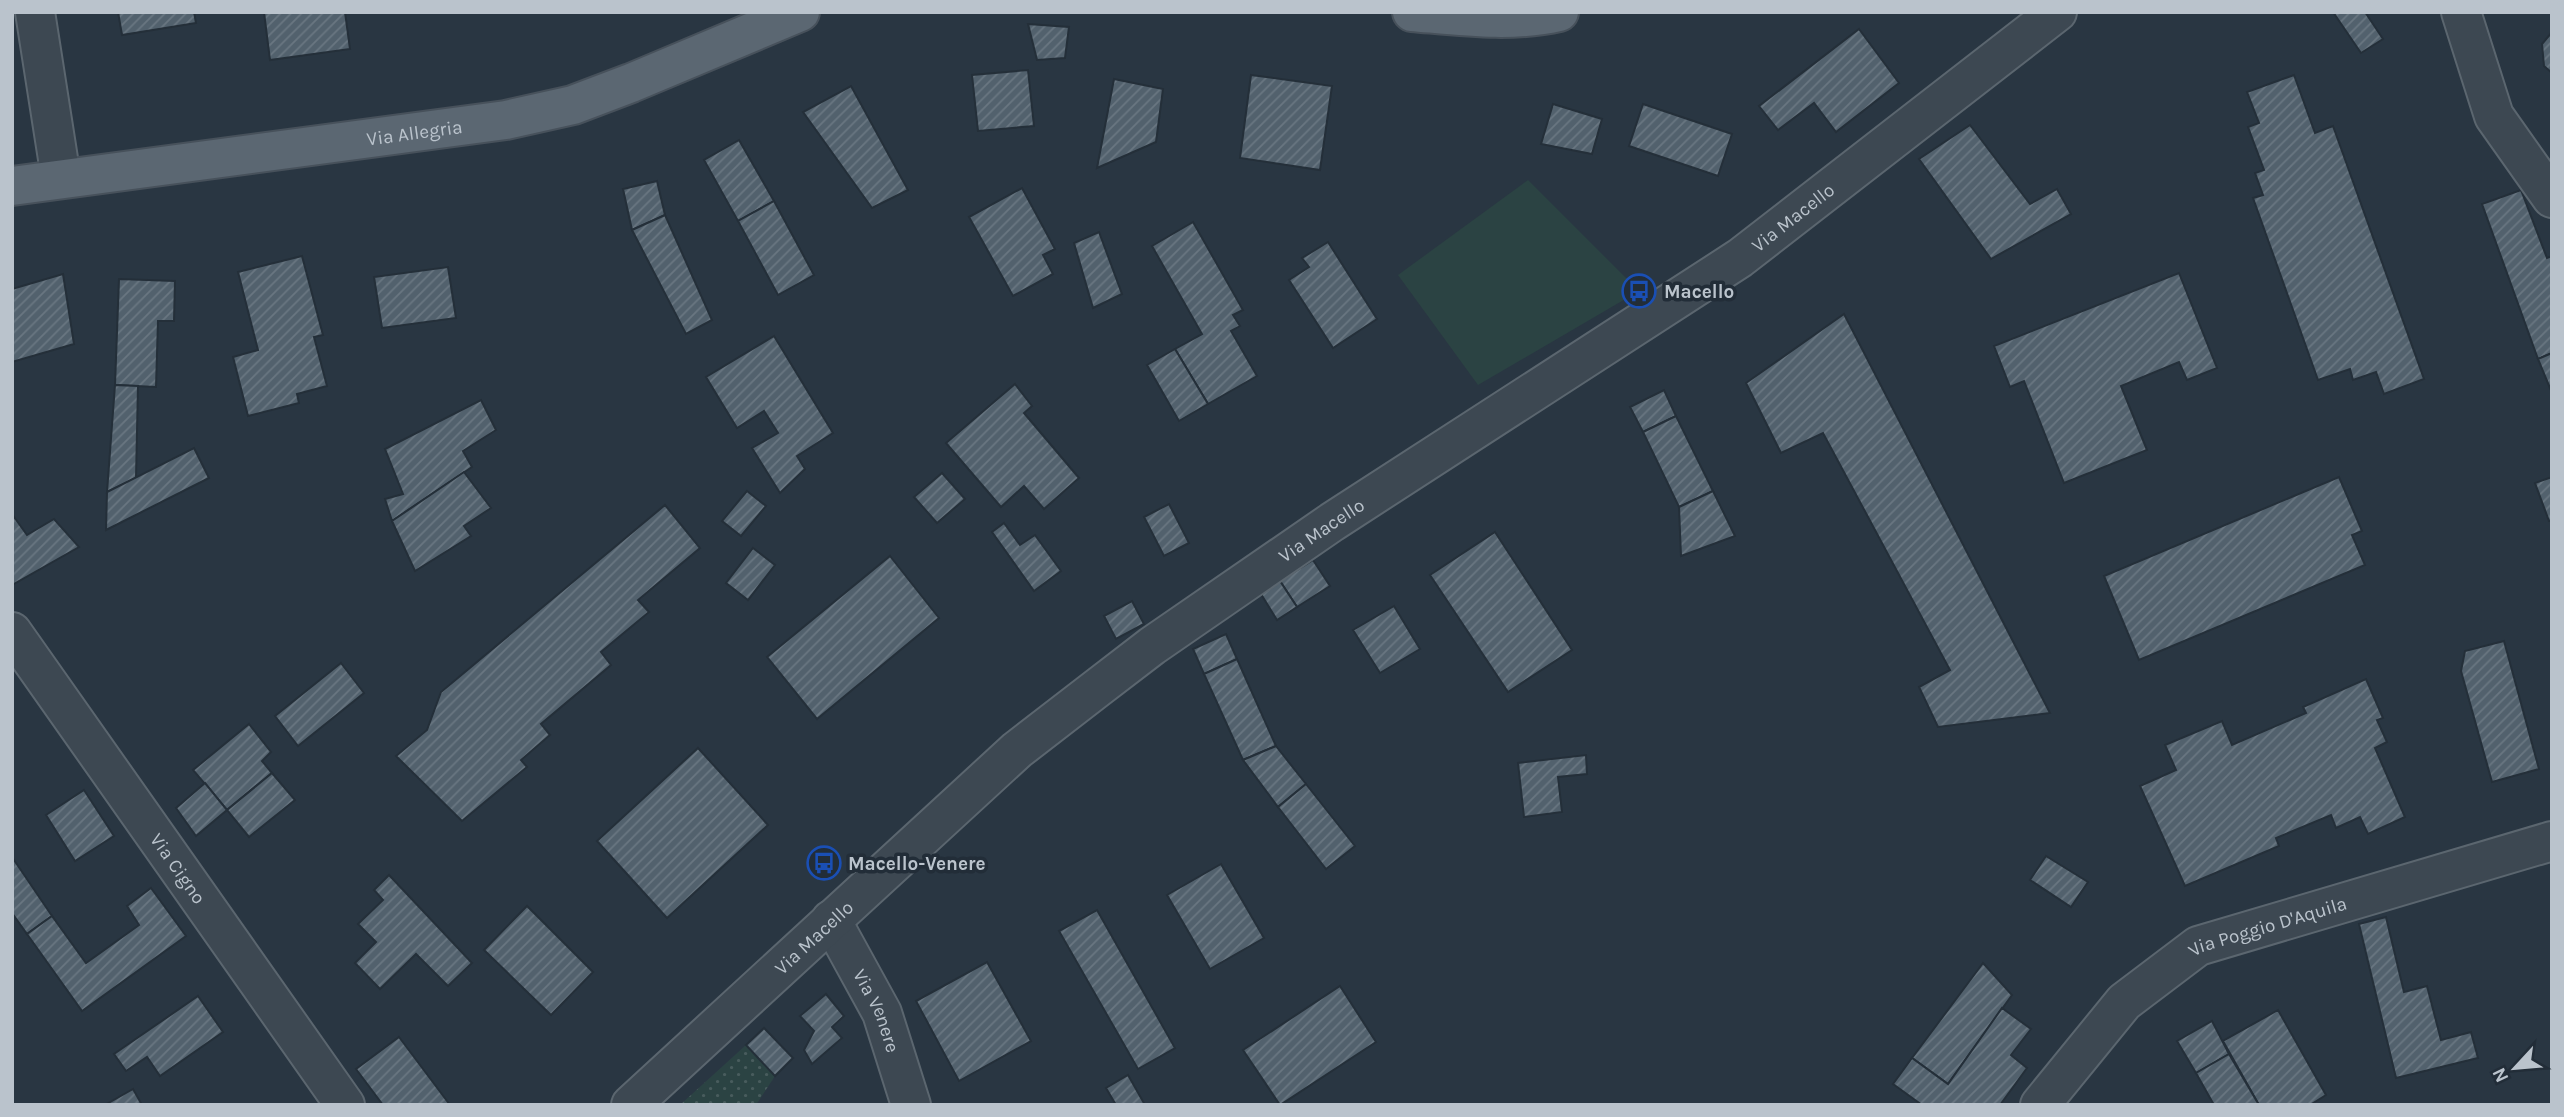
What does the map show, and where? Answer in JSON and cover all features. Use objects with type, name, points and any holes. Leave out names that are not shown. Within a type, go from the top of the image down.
[{"type":"main road","name":"Via Allegria","points":[[12,186],[506,120],[573,105],[800,12]]},
{"type":"main road","points":[[1412,12],[1486,18],[1550,13]]},
{"type":"street","points":[[35,12],[61,178]]},
{"type":"street","name":"Via Macello","points":[[631,1105],[1017,750],[1152,646],[1332,522],[1740,258],[2057,12]]},
{"type":"street","points":[[2461,12],[2494,116],[2552,198]]},
{"type":"street","name":"Via Cigno","points":[[12,632],[345,1105]]},
{"type":"street","name":"Via Poggio D'Aquila","points":[[2040,1105],[2124,1002],[2198,946],[2552,841]]},
{"type":"street","name":"Via Venere","points":[[831,920],[882,1013],[911,1105]]},
{"type":"green space","points":[[1528,180],[1639,291],[1478,385],[1398,275]]},
{"type":"green space","points":[[746,1045],[775,1076],[756,1105],[680,1105]]},
{"type":"building","points":[[118,12],[194,12],[196,23],[122,35]]},
{"type":"building","points":[[264,12],[345,12],[350,49],[270,60]]},
{"type":"building","points":[[2333,12],[2365,12],[2383,39],[2361,53]]},
{"type":"building","points":[[1028,24],[1069,27],[1065,58],[1037,60]]},
{"type":"building","points":[[1859,29],[1899,83],[1836,132],[1814,103],[1778,130],[1759,106]]},
{"type":"building","points":[[2552,32],[2552,73],[2544,66],[2542,44]]},
{"type":"building","points":[[1028,70],[1034,126],[978,131],[972,75]]},
{"type":"building","points":[[1251,75],[1332,86],[1320,170],[1240,158]]},
{"type":"building","points":[[2294,75],[2315,133],[2333,126],[2424,379],[2384,394],[2376,372],[2353,380],[2350,369],[2318,380],[2253,198],[2263,195],[2255,173],[2264,170],[2248,127],[2259,123],[2247,92]]},
{"type":"building","points":[[1114,79],[1163,89],[1156,142],[1097,168]]},
{"type":"building","points":[[851,86],[908,190],[872,208],[803,112]]},
{"type":"building","points":[[1553,104],[1602,119],[1592,154],[1541,144]]},
{"type":"building","points":[[1643,104],[1732,134],[1718,176],[1629,146]]},
{"type":"building","points":[[1970,125],[2030,204],[2057,189],[2071,214],[1991,259],[1919,159]]},
{"type":"building","points":[[739,140],[774,201],[738,221],[704,160]]},
{"type":"building","points":[[657,181],[665,215],[632,230],[623,189]]},
{"type":"building","points":[[1022,188],[1055,249],[1043,255],[1053,274],[1013,296],[969,217]]},
{"type":"building","points":[[2521,190],[2547,258],[2552,256],[2552,353],[2538,359],[2482,204]]},
{"type":"building","points":[[774,201],[814,275],[778,295],[738,221]]},
{"type":"building","points":[[665,215],[712,320],[686,334],[632,230]]},
{"type":"building","points":[[1193,222],[1243,310],[1233,315],[1240,326],[1231,331],[1257,376],[1208,404],[1175,349],[1202,334],[1152,246]]},
{"type":"building","points":[[1099,232],[1122,294],[1093,308],[1074,243]]},
{"type":"building","points":[[1328,242],[1377,319],[1333,348],[1289,280],[1309,267],[1302,258]]},
{"type":"building","points":[[302,256],[323,335],[314,337],[327,386],[297,394],[299,403],[248,416],[233,357],[258,350],[238,272]]},
{"type":"building","points":[[448,267],[456,318],[382,328],[374,277]]},
{"type":"building","points":[[2179,273],[2217,368],[2187,380],[2179,362],[2121,386],[2147,450],[2064,483],[2024,381],[2010,387],[1994,346]]},
{"type":"building","points":[[63,274],[74,344],[12,362],[12,289]]},
{"type":"building","points":[[119,279],[175,281],[174,321],[158,321],[156,387],[115,385]]},
{"type":"building","points":[[1844,314],[2050,713],[1938,727],[1919,687],[1950,670],[1823,433],[1781,453],[1746,383]]},
{"type":"building","points":[[774,336],[833,433],[797,456],[805,469],[780,493],[752,448],[778,433],[764,411],[737,428],[706,377]]},
{"type":"building","points":[[1175,349],[1208,404],[1179,421],[1147,365]]},
{"type":"building","points":[[2552,353],[2552,393],[2538,359]]},
{"type":"building","points":[[1015,384],[1032,406],[1024,413],[1079,478],[1044,509],[1024,486],[1001,507],[946,443]]},
{"type":"building","points":[[115,385],[138,386],[136,478],[107,492]]},
{"type":"building","points":[[1664,390],[1676,416],[1643,432],[1630,407]]},
{"type":"building","points":[[481,400],[496,430],[463,451],[472,467],[392,521],[385,499],[403,494],[385,449]]},
{"type":"building","points":[[1676,416],[1713,491],[1679,507],[1643,432]]},
{"type":"building","points":[[194,448],[209,478],[106,530],[107,492]]},
{"type":"building","points":[[464,472],[491,508],[464,526],[471,536],[415,571],[392,521]]},
{"type":"building","points":[[942,473],[965,499],[937,523],[914,497]]},
{"type":"building","points":[[2339,477],[2362,531],[2352,535],[2365,565],[2139,660],[2104,576]]},
{"type":"building","points":[[2552,477],[2552,520],[2549,521],[2535,483]]},
{"type":"building","points":[[747,491],[766,506],[741,536],[722,521]]},
{"type":"building","points":[[1713,491],[1735,536],[1681,556],[1679,507]]},
{"type":"building","points":[[1169,504],[1189,543],[1164,556],[1144,517]]},
{"type":"building","points":[[665,505],[700,548],[638,600],[649,612],[601,652],[611,665],[541,724],[550,735],[521,760],[527,767],[462,821],[396,756],[427,730],[441,692]]},
{"type":"building","points":[[12,514],[27,535],[54,519],[79,547],[12,585]]},
{"type":"building","points":[[1004,523],[1020,545],[1035,535],[1061,571],[1034,591],[992,532]]},
{"type":"building","points":[[1495,532],[1572,650],[1508,692],[1430,575]]},
{"type":"building","points":[[753,548],[775,565],[748,600],[726,583]]},
{"type":"building","points":[[890,556],[939,618],[817,719],[767,657]]},
{"type":"building","points":[[1313,560],[1330,586],[1297,607],[1280,581]]},
{"type":"building","points":[[1280,581],[1297,607],[1277,620],[1261,594]]},
{"type":"building","points":[[1132,601],[1144,624],[1116,639],[1104,616]]},
{"type":"building","points":[[1394,606],[1420,649],[1380,673],[1353,630]]},
{"type":"building","points":[[1226,634],[1237,659],[1204,674],[1193,649]]},
{"type":"building","points":[[2504,641],[2539,769],[2492,782],[2461,671],[2465,651]]},
{"type":"building","points":[[1237,659],[1276,746],[1243,760],[1204,674]]},
{"type":"building","points":[[341,663],[364,693],[298,746],[275,716]]},
{"type":"building","points":[[2366,679],[2383,718],[2377,720],[2387,742],[2375,748],[2405,817],[2368,834],[2360,817],[2336,828],[2331,815],[2276,838],[2279,846],[2185,886],[2140,786],[2176,770],[2165,745],[2222,721],[2232,745],[2306,713],[2303,707]]},
{"type":"building","points":[[249,724],[271,752],[262,761],[272,773],[227,810],[193,770]]},
{"type":"building","points":[[1276,746],[1306,784],[1278,807],[1243,760]]},
{"type":"building","points":[[698,748],[768,825],[667,918],[597,841]]},
{"type":"building","points":[[1586,755],[1587,774],[1558,777],[1562,812],[1524,817],[1518,763]]},
{"type":"building","points":[[272,773],[295,800],[249,837],[227,810]]},
{"type":"building","points":[[205,783],[227,810],[196,836],[176,808]]},
{"type":"building","points":[[1306,784],[1355,846],[1326,869],[1278,807]]},
{"type":"building","points":[[84,790],[114,836],[75,861],[46,815]]},
{"type":"building","points":[[2046,856],[2088,882],[2071,907],[2030,880]]},
{"type":"building","points":[[12,857],[52,916],[27,934],[12,913]]},
{"type":"building","points":[[1221,864],[1264,938],[1210,969],[1167,895]]},
{"type":"building","points":[[389,875],[472,963],[448,986],[416,954],[380,989],[355,963],[376,942],[358,924],[383,900],[374,890]]},
{"type":"building","points":[[151,888],[186,936],[82,1011],[27,934],[52,916],[86,963],[139,925],[127,906]]},
{"type":"building","points":[[527,906],[593,972],[551,1015],[484,950]]},
{"type":"building","points":[[1097,910],[1175,1048],[1138,1069],[1059,931]]},
{"type":"building","points":[[2386,917],[2404,992],[2427,986],[2441,1040],[2471,1032],[2478,1058],[2396,1078],[2359,924]]},
{"type":"building","points":[[987,962],[1031,1041],[959,1081],[916,1001]]},
{"type":"building","points":[[1983,963],[2012,995],[1948,1084],[1912,1058]]},
{"type":"building","points":[[1340,986],[1376,1042],[1280,1105],[1243,1050]]},
{"type":"building","points":[[826,994],[844,1016],[832,1027],[842,1038],[812,1064],[804,1050],[814,1031],[800,1016]]},
{"type":"building","points":[[198,996],[223,1032],[160,1076],[147,1057],[126,1071],[114,1054]]},
{"type":"building","points":[[2002,1008],[2031,1029],[2011,1055],[2027,1068],[2000,1105],[1922,1105],[1893,1084],[1912,1058],[1948,1084]]},
{"type":"building","points":[[2278,1010],[2326,1095],[2310,1105],[2259,1105],[2223,1041]]},
{"type":"building","points":[[2212,1021],[2229,1054],[2196,1073],[2177,1041]]},
{"type":"building","points":[[764,1028],[793,1058],[775,1076],[746,1045]]},
{"type":"building","points":[[399,1037],[450,1105],[383,1105],[356,1069]]},
{"type":"building","points":[[2229,1054],[2259,1105],[2214,1105],[2196,1073]]},
{"type":"building","points":[[1128,1075],[1145,1105],[1116,1105],[1106,1088]]},
{"type":"building","points":[[133,1089],[142,1105],[105,1105]]},
{"type":"place","name":"Macello","points":[[1639,291]]},
{"type":"place","name":"Macello-Venere","points":[[824,863]]}]
